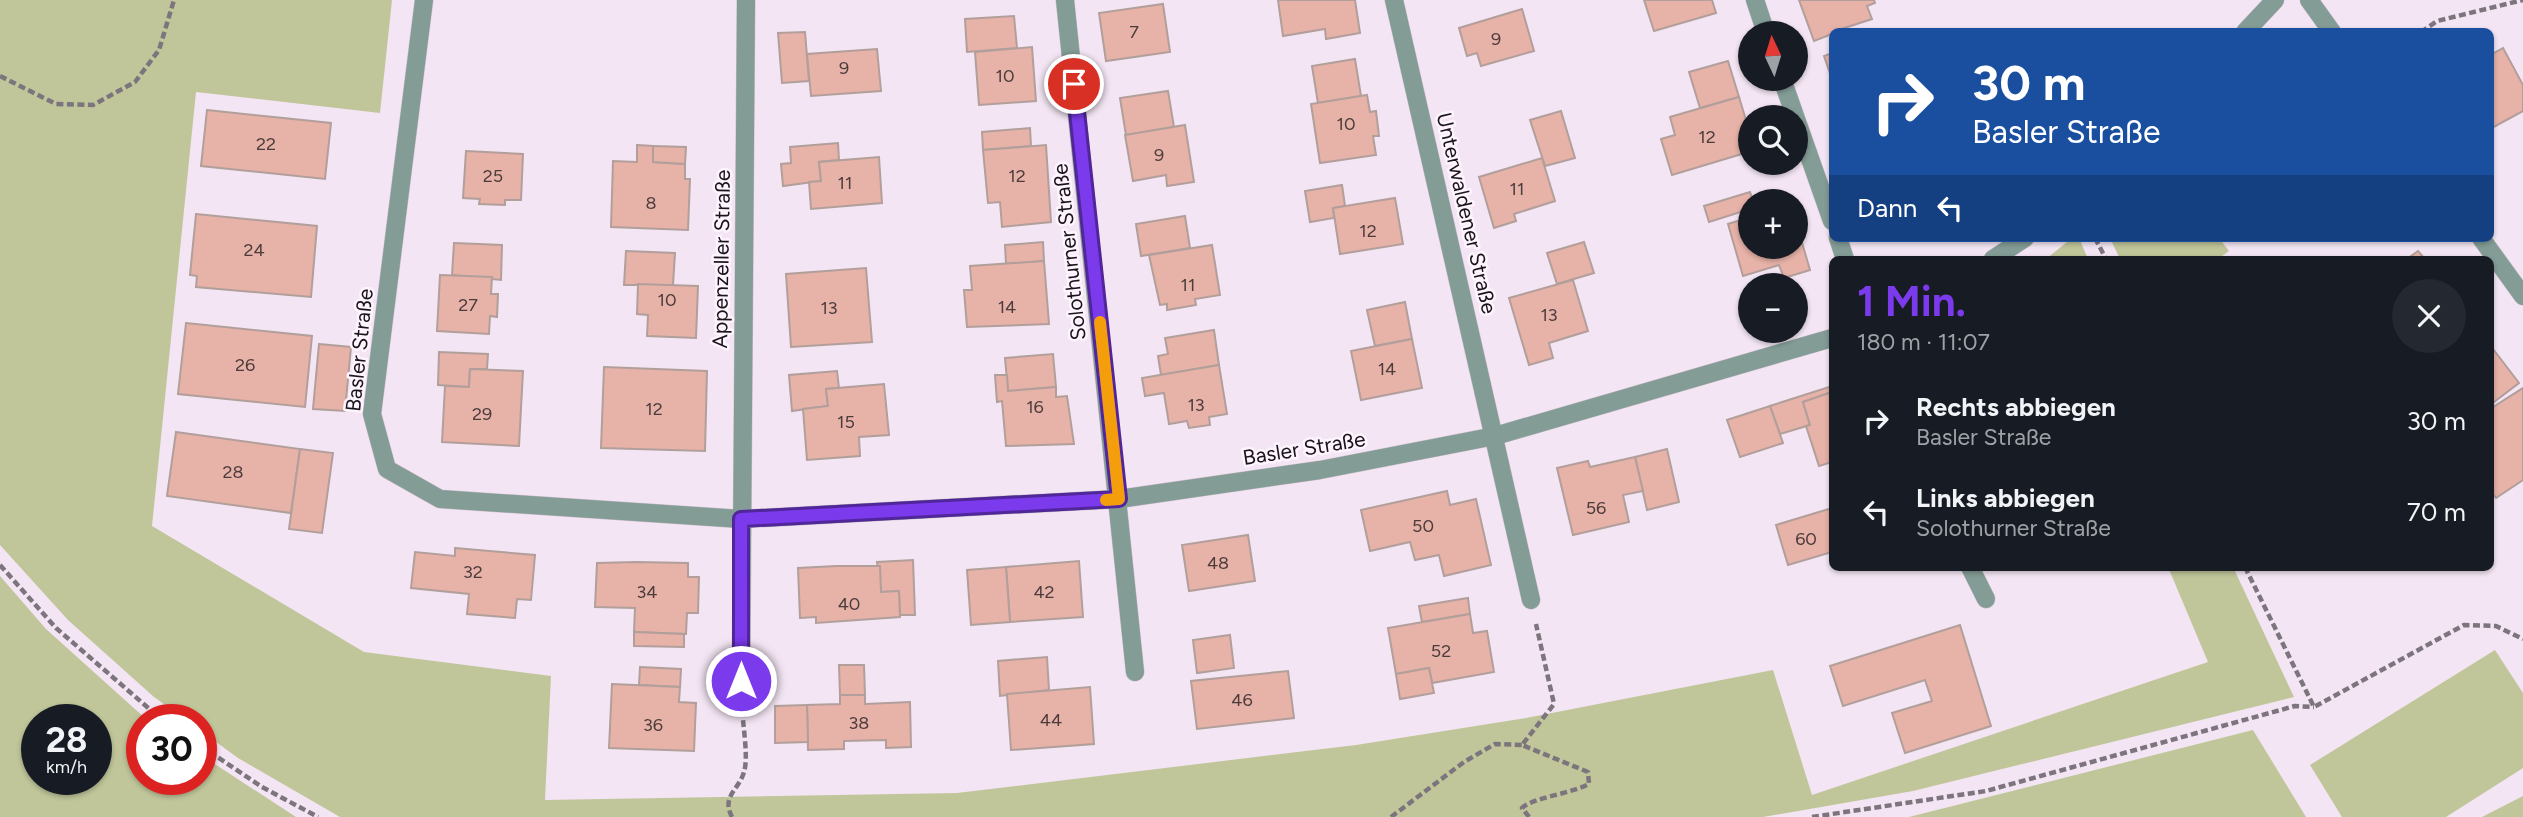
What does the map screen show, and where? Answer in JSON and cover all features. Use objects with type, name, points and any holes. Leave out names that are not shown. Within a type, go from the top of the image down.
[{"type":"street","name":"Basler Straße","points":[[424,0],[372,414],[387,469],[440,499],[741,519],[1119,499],[1320,470],[1496,436],[1829,339]]},
{"type":"street","name":"Appenzeller Straße","points":[[741,519],[746,0]]},
{"type":"street","name":"Solothurner Straße","points":[[1065,0],[1119,499]]},
{"type":"street","name":"Unterwaldener Straße","points":[[1394,0],[1496,436]]},
{"type":"street","points":[[1755,0],[1762,21]]},
{"type":"street","points":[[2249,28],[2275,0]]},
{"type":"street","points":[[2309,0],[2329,28]]},
{"type":"street","points":[[1786,91],[1829,212]]},
{"type":"street","points":[[1998,256],[2019,242]]},
{"type":"street","points":[[2484,242],[2523,296]]},
{"type":"street","points":[[1496,436],[1531,600]]},
{"type":"street","points":[[1119,499],[1135,672]]},
{"type":"street","points":[[741,519],[741,681]]},
{"type":"street","points":[[1972,571],[1986,599]]},
{"type":"path","points":[[0,76],[56,104],[93,105],[135,82],[159,50],[174,0]]},
{"type":"path","points":[[2427,28],[2437,21],[2523,0]]},
{"type":"path","points":[[0,565],[56,628],[144,704]]},
{"type":"path","points":[[2247,571],[2315,707]]},
{"type":"path","points":[[1522,745],[1554,704],[1531,600]]},
{"type":"path","points":[[1812,817],[1986,791],[2295,706],[2315,707],[2464,625],[2496,626],[2523,639]]},
{"type":"path","points":[[732,817],[729,796],[744,772],[741,681]]},
{"type":"path","points":[[1391,817],[1464,762],[1495,744],[1522,745],[1588,772],[1589,784],[1570,794],[1529,801],[1522,808],[1529,817]]},
{"type":"path","points":[[217,757],[262,788],[318,817]]},
{"type":"green space","points":[[0,0],[392,0],[380,113],[196,92],[152,526],[364,652],[551,676],[545,800],[957,793],[1356,745],[1526,718],[1773,670],[1812,795],[2208,662],[2170,571],[2235,571],[2294,697],[1913,791],[1763,817],[340,817],[238,758],[217,743],[217,704],[164,704],[68,620],[0,545]]},
{"type":"green space","points":[[2067,242],[2081,242],[2087,256],[2050,256]]},
{"type":"green space","points":[[2112,242],[2222,242],[2229,251],[2222,256],[2119,256]]},
{"type":"green space","points":[[0,576],[46,629],[129,704],[126,704],[126,795],[217,795],[217,765],[296,817],[0,817]]},
{"type":"green space","points":[[2495,650],[2523,693],[2523,768],[2446,817],[2342,817],[2310,765]]},
{"type":"green space","points":[[2253,730],[2306,817],[1909,817]]},
{"type":"green space","points":[[2523,796],[2523,817],[2482,817]]},
{"type":"building","points":[[1278,0],[1355,0],[1360,33],[1326,39],[1325,29],[1283,36]]},
{"type":"building","points":[[1644,0],[1712,0],[1716,13],[1654,31]]},
{"type":"building","points":[[1799,0],[1874,0],[1875,3],[1867,6],[1872,19],[1844,28],[1829,28],[1829,35],[1814,41]]},
{"type":"building","points":[[1163,4],[1170,52],[1106,61],[1099,13]]},
{"type":"building","points":[[1522,9],[1534,51],[1481,66],[1477,53],[1467,56],[1459,28]]},
{"type":"building","points":[[1014,16],[1017,48],[967,52],[965,19]]},
{"type":"building","points":[[805,32],[809,81],[782,83],[778,33]]},
{"type":"building","points":[[1032,47],[1036,101],[979,105],[975,52]]},
{"type":"building","points":[[2503,48],[2523,85],[2523,111],[2494,127],[2494,53]]},
{"type":"building","points":[[877,49],[881,91],[811,96],[807,54]]},
{"type":"building","points":[[1829,54],[1829,70],[1824,56]]},
{"type":"building","points":[[1355,59],[1361,96],[1318,103],[1312,66]]},
{"type":"building","points":[[1728,61],[1739,97],[1700,108],[1689,72]]},
{"type":"building","points":[[1168,91],[1174,127],[1126,135],[1120,98]]},
{"type":"building","points":[[1367,95],[1370,112],[1376,111],[1379,136],[1373,136],[1376,155],[1320,163],[1311,104]]},
{"type":"building","points":[[1739,97],[1741,105],[1738,105],[1738,155],[1672,175],[1661,139],[1675,135],[1670,117]]},
{"type":"building","points":[[207,110],[331,123],[325,179],[201,166]]},
{"type":"building","points":[[1561,111],[1575,158],[1545,166],[1530,120]]},
{"type":"building","points":[[1185,125],[1194,182],[1167,186],[1166,175],[1133,181],[1125,135]]},
{"type":"building","points":[[1030,128],[1031,146],[983,150],[982,132]]},
{"type":"building","points":[[838,143],[839,160],[819,162],[821,181],[783,186],[781,164],[791,163],[790,147]]},
{"type":"building","points":[[637,145],[653,146],[653,162],[685,164],[685,179],[690,179],[688,230],[611,227],[613,161],[637,162]]},
{"type":"building","points":[[1046,145],[1051,222],[1002,227],[1000,202],[988,203],[983,150]]},
{"type":"building","points":[[653,146],[686,147],[685,164],[653,162]]},
{"type":"building","points":[[466,151],[523,154],[521,200],[505,200],[505,205],[479,204],[480,199],[463,198]]},
{"type":"building","points":[[879,157],[882,203],[811,209],[809,182],[821,181],[819,162]]},
{"type":"building","points":[[1542,158],[1555,201],[1514,214],[1516,221],[1494,228],[1479,177]]},
{"type":"building","points":[[1342,185],[1345,206],[1333,208],[1334,218],[1310,222],[1305,191]]},
{"type":"building","points":[[1738,196],[1738,213],[1709,222],[1704,206]]},
{"type":"building","points":[[1395,198],[1403,244],[1340,254],[1333,208]]},
{"type":"building","points":[[196,214],[317,226],[311,297],[196,287],[197,276],[190,275]]},
{"type":"building","points":[[1185,216],[1190,248],[1141,256],[1136,224]]},
{"type":"building","points":[[1738,221],[1738,259],[1728,224]]},
{"type":"building","points":[[1043,242],[1044,261],[1006,264],[1005,245]]},
{"type":"building","points":[[1584,242],[1594,273],[1557,284],[1547,253]]},
{"type":"building","points":[[454,243],[502,245],[501,280],[452,275]]},
{"type":"building","points":[[1212,245],[1220,295],[1195,299],[1196,305],[1167,310],[1167,304],[1160,305],[1149,255]]},
{"type":"building","points":[[626,251],[675,253],[673,285],[624,285]]},
{"type":"building","points":[[1738,259],[1807,259],[1810,270],[1782,273],[1779,265],[1753,273],[1742,273]]},
{"type":"building","points":[[1044,261],[1049,324],[967,327],[964,290],[972,290],[970,266]]},
{"type":"building","points":[[866,268],[872,342],[791,347],[786,274]]},
{"type":"building","points":[[440,275],[492,277],[491,294],[498,294],[497,317],[490,316],[489,334],[437,331]]},
{"type":"building","points":[[1573,280],[1588,331],[1549,343],[1553,358],[1529,365],[1509,298]]},
{"type":"building","points":[[638,284],[698,286],[696,338],[647,336],[648,315],[637,314]]},
{"type":"building","points":[[1405,302],[1412,339],[1375,346],[1367,310]]},
{"type":"building","points":[[186,323],[312,336],[305,407],[178,394]]},
{"type":"building","points":[[1214,330],[1219,365],[1161,375],[1158,356],[1168,354],[1165,338]]},
{"type":"building","points":[[1412,339],[1422,388],[1361,400],[1351,351]]},
{"type":"building","points":[[319,344],[351,347],[345,411],[313,409]]},
{"type":"building","points":[[2494,350],[2519,383],[2494,402]]},
{"type":"building","points":[[439,352],[488,354],[487,369],[470,369],[469,387],[438,385]]},
{"type":"building","points":[[1053,354],[1056,387],[1008,391],[1005,358]]},
{"type":"building","points":[[1219,365],[1227,414],[1209,417],[1210,425],[1189,428],[1187,421],[1169,424],[1164,393],[1145,396],[1142,378]]},
{"type":"building","points":[[604,367],[707,371],[705,451],[601,448]]},
{"type":"building","points":[[470,369],[523,371],[519,446],[442,442],[445,386],[469,387]]},
{"type":"building","points":[[837,371],[839,388],[826,389],[828,406],[792,411],[789,375]]},
{"type":"building","points":[[995,375],[1007,375],[1008,391],[1056,387],[1056,397],[1067,396],[1074,444],[1006,446],[1002,401],[997,402]]},
{"type":"building","points":[[884,384],[889,435],[859,437],[860,456],[807,460],[803,409],[828,406],[826,389]]},
{"type":"building","points":[[1829,387],[1829,393],[1803,402],[1810,425],[1780,434],[1770,406]]},
{"type":"building","points":[[2523,388],[2523,480],[2496,498],[2494,495],[2494,406]]},
{"type":"building","points":[[1829,393],[1829,463],[1819,466],[1806,426],[1810,425],[1803,402]]},
{"type":"building","points":[[1770,406],[1783,443],[1740,457],[1727,420]]},
{"type":"building","points":[[176,432],[300,449],[291,513],[167,496]]},
{"type":"building","points":[[300,449],[333,453],[322,533],[289,529]]},
{"type":"building","points":[[1667,449],[1679,502],[1647,510],[1635,457]]},
{"type":"building","points":[[1635,457],[1643,491],[1623,495],[1629,522],[1573,535],[1557,468],[1588,461],[1590,467]]},
{"type":"building","points":[[1447,491],[1450,505],[1476,499],[1491,565],[1444,576],[1439,555],[1415,560],[1410,542],[1370,551],[1361,510]]},
{"type":"building","points":[[1829,509],[1829,553],[1788,565],[1776,525]]},
{"type":"building","points":[[1248,535],[1255,581],[1189,591],[1182,545]]},
{"type":"building","points":[[455,548],[535,555],[531,600],[517,599],[515,618],[467,614],[469,594],[411,588],[415,552],[455,556]]},
{"type":"building","points":[[913,560],[915,615],[900,615],[899,591],[881,592],[877,562]]},
{"type":"building","points":[[1079,561],[1083,617],[1010,622],[1006,567]]},
{"type":"building","points":[[597,563],[688,563],[688,577],[699,577],[698,613],[687,613],[686,634],[634,632],[635,608],[595,607]]},
{"type":"building","points":[[880,566],[881,592],[899,591],[900,617],[816,623],[816,617],[800,618],[798,568]]},
{"type":"building","points":[[1006,567],[1010,622],[971,625],[967,570]]},
{"type":"building","points":[[1468,598],[1470,614],[1422,622],[1419,606]]},
{"type":"building","points":[[1470,614],[1473,633],[1487,631],[1494,672],[1432,683],[1429,668],[1396,674],[1388,628]]},
{"type":"building","points":[[1960,625],[1991,726],[1905,753],[1892,713],[1932,701],[1925,680],[1843,706],[1830,666]]},
{"type":"building","points":[[634,632],[684,634],[684,647],[634,646]]},
{"type":"building","points":[[1230,635],[1234,668],[1197,673],[1193,640]]},
{"type":"building","points":[[1047,657],[1049,690],[1000,696],[998,661]]},
{"type":"building","points":[[839,665],[864,665],[865,695],[840,695]]},
{"type":"building","points":[[640,667],[681,669],[680,687],[639,685]]},
{"type":"building","points":[[1429,668],[1434,693],[1400,699],[1396,674]]},
{"type":"building","points":[[1288,671],[1294,718],[1197,729],[1191,681]]},
{"type":"building","points":[[612,684],[680,687],[679,702],[696,703],[694,751],[609,748]]},
{"type":"building","points":[[1090,687],[1094,744],[1011,750],[1007,694]]},
{"type":"building","points":[[840,695],[865,695],[865,704],[910,702],[911,747],[886,748],[886,740],[844,741],[844,749],[808,750],[807,705],[840,704]]},
{"type":"building","points":[[807,705],[808,742],[775,743],[775,706]]},
{"type":"slow traffic","points":[[1100,322],[1119,499],[1106,500]]},
{"type":"route","points":[[741,681],[741,519],[1119,499],[1074,84]]}]
